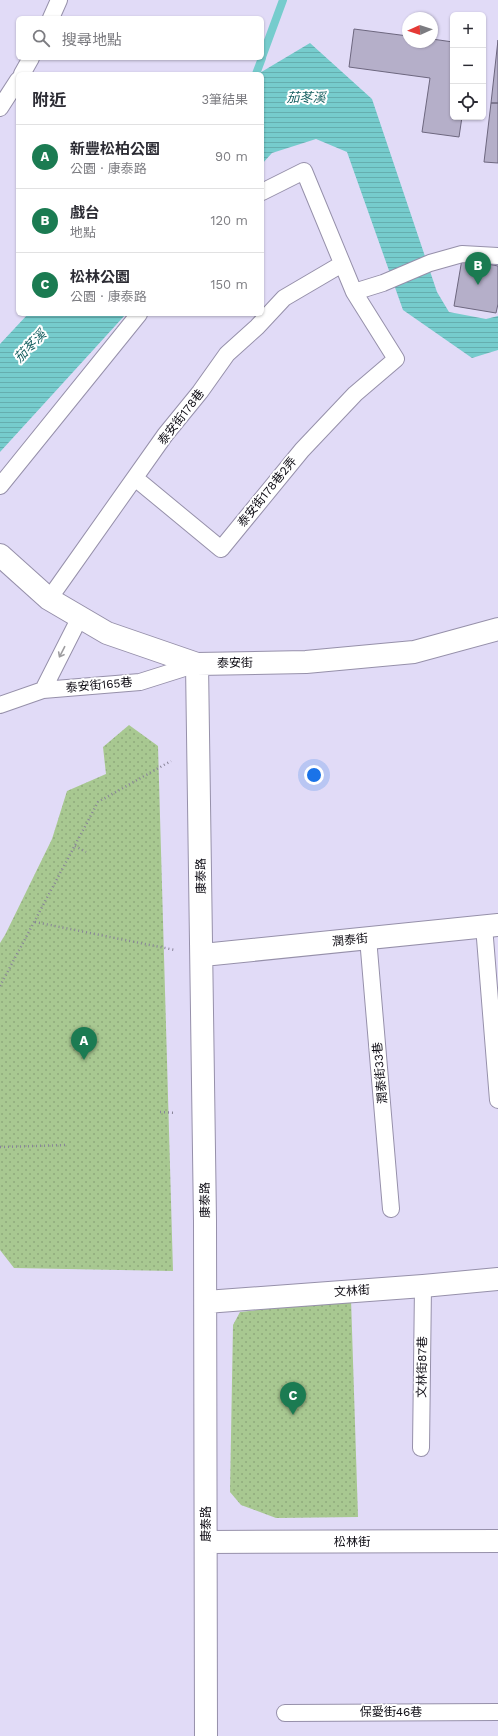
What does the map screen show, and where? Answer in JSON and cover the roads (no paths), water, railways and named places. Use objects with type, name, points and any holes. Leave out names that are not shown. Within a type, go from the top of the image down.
[{"type":"street","name":"泰安街","points":[[0,555],[49,599],[107,633],[198,664],[306,662],[414,652],[498,629]]},
{"type":"street","name":"康泰路","points":[[198,664],[203,955],[206,1302],[206,1736]]},
{"type":"street","name":"潤泰街","points":[[203,955],[491,925]]},
{"type":"street","name":"文林街","points":[[206,1302],[423,1286],[498,1278]]},
{"type":"street","name":"松林街","points":[[206,1542],[498,1541]]},
{"type":"lane","points":[[52,16],[59,0]]},
{"type":"lane","points":[[23,72],[30,60]]},
{"type":"lane","points":[[0,108],[16,83]]},
{"type":"lane","points":[[264,191],[304,171],[354,292],[383,283],[430,263],[462,254],[498,256]]},
{"type":"lane","name":"泰安街178巷","points":[[49,599],[165,435],[200,392],[227,354],[284,298],[342,264]]},
{"type":"lane","name":"泰安街178巷2弄","points":[[135,478],[220,549],[302,450],[355,394],[396,359],[354,292]]},
{"type":"lane","points":[[0,486],[137,316]]},
{"type":"lane","points":[[43,690],[80,617]]},
{"type":"lane","name":"泰安街165巷","points":[[0,705],[43,690],[140,682],[198,664]]},
{"type":"lane","points":[[491,925],[498,1100]]},
{"type":"lane","name":"潤泰街33巷","points":[[368,938],[391,1209]]},
{"type":"lane","name":"文林街87巷","points":[[421,1448],[423,1286]]},
{"type":"lane","name":"保愛街46巷","points":[[285,1713],[498,1712]]},
{"type":"water","name":"茄苳溪","points":[[310,43],[372,99],[437,292],[449,312],[486,319],[498,316],[498,350],[472,358],[403,310],[347,152],[316,139],[272,153],[264,162],[264,72],[261,72]]},
{"type":"water","name":"茄苳溪","points":[[26,316],[124,316],[0,452],[0,344]]},
{"type":"waterway","points":[[264,52],[283,0]]},
{"type":"waterway","points":[[257,72],[261,60]]},
{"type":"place","name":"戲台","points":[[478,285]]},
{"type":"place","name":"新豐松柏公園","points":[[84,1060]]},
{"type":"place","name":"松林公園","points":[[293,1415]]}]
